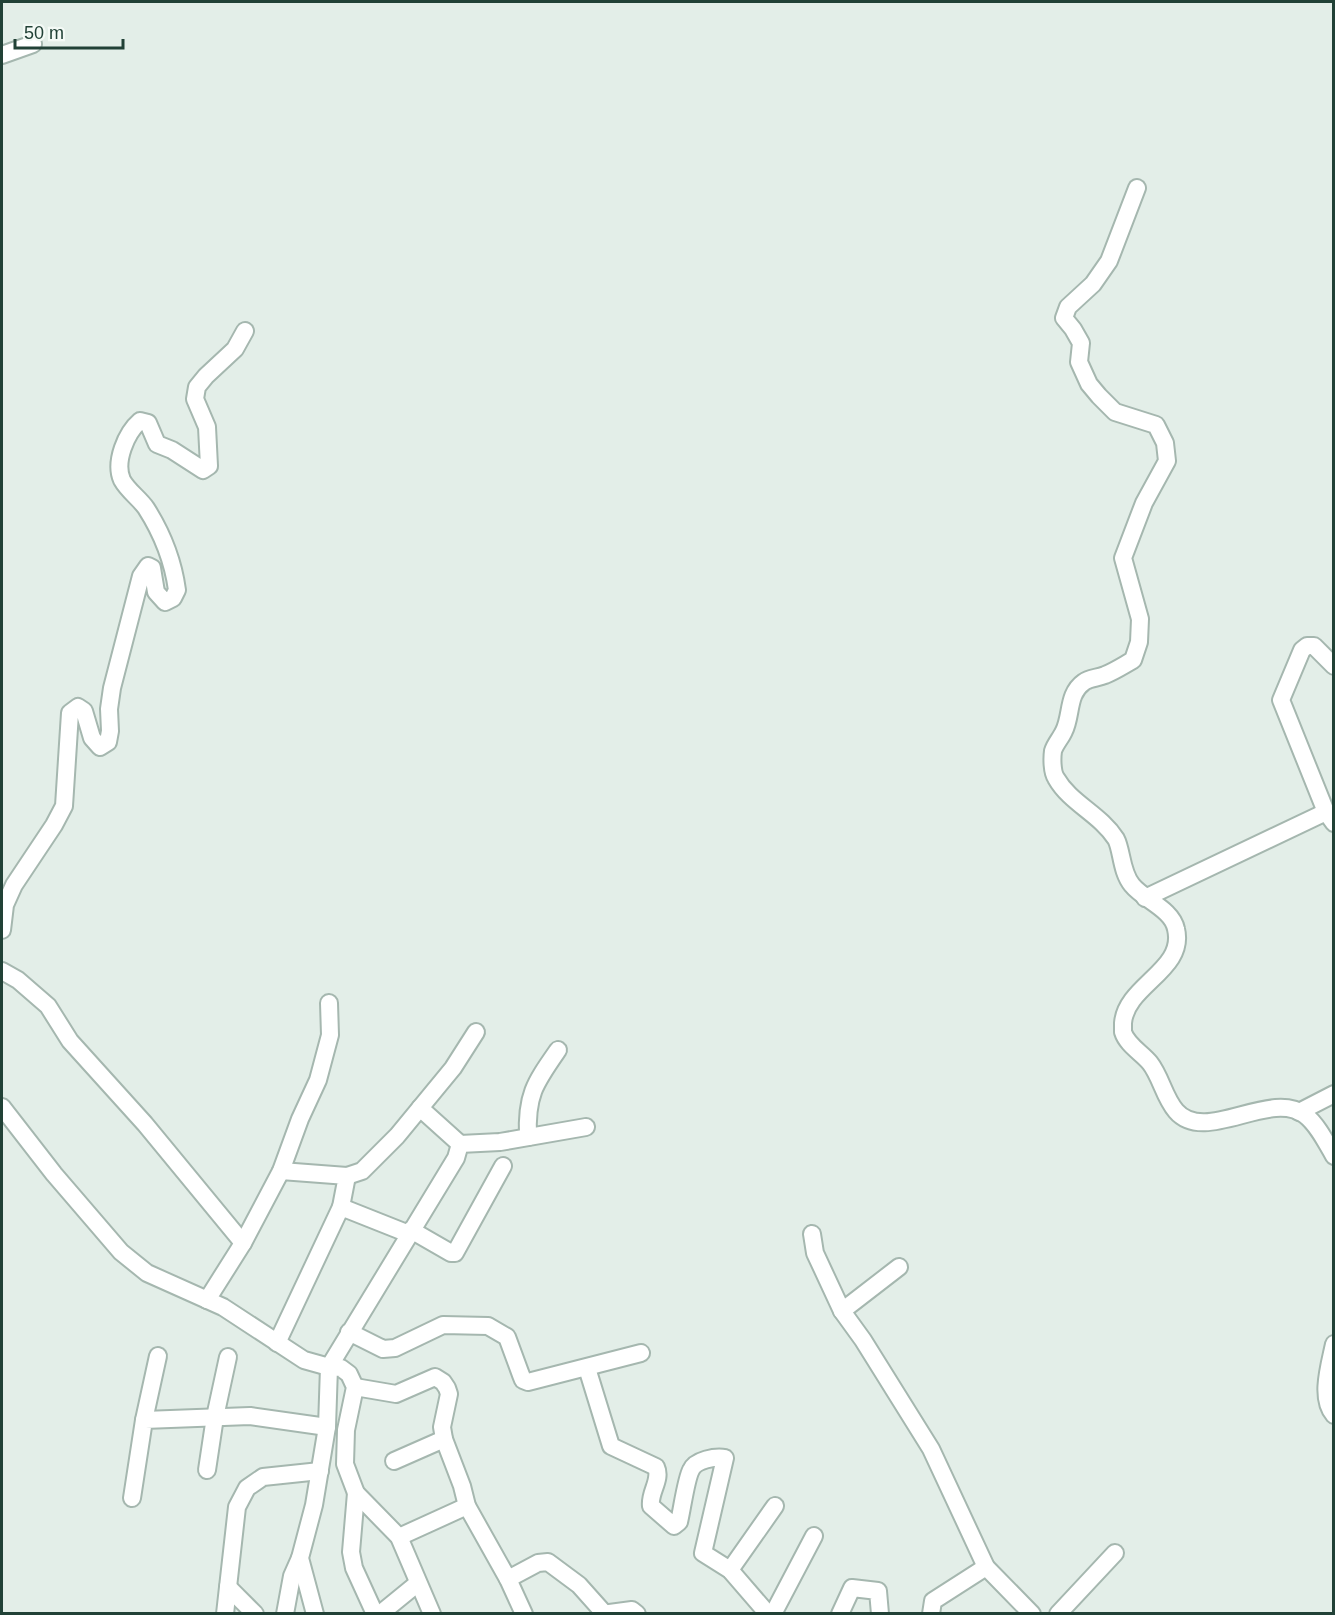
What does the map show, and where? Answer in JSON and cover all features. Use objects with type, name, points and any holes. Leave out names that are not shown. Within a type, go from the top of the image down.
[{"type":"street","points":[[2,55],[33,44]]},
{"type":"street","points":[[1137,188],[1109,261],[1093,285],[1068,307],[1064,318],[1074,329],[1081,343],[1079,362],[1089,384],[1115,412],[1155,425],[1165,443],[1167,461],[1144,503],[1123,558],[1140,619],[1139,642],[1133,660],[1106,675],[1084,681],[1074,693],[1065,729],[1053,749],[1054,775],[1064,790],[1099,818],[1117,840],[1120,859],[1130,884],[1145,898],[1166,912],[1176,927],[1177,949],[1165,966],[1130,1003],[1124,1016],[1123,1032],[1132,1046],[1150,1064],[1175,1110],[1185,1120],[1211,1121],[1232,1119],[1265,1108],[1299,1112],[1307,1117],[1334,1156]]},
{"type":"street","points":[[2,930],[5,905],[14,885],[64,806],[70,713],[78,707],[84,711],[92,738],[100,747],[108,742],[112,688],[141,576],[148,566],[152,568],[156,592],[165,602],[173,598],[177,590],[167,549],[146,508],[122,479],[120,464],[125,443],[134,426],[140,421],[148,423],[157,444],[172,450],[202,470],[209,466],[207,427],[195,399],[197,387],[235,349],[245,331]]},
{"type":"street","points":[[1145,898],[1330,818],[1281,700],[1302,650],[1307,646],[1314,645],[1334,666]]},
{"type":"street","points":[[2,971],[18,980],[48,1006],[70,1041],[145,1124],[243,1243]]},
{"type":"street","points":[[207,1300],[243,1243],[281,1171],[300,1119],[318,1080],[330,1035],[329,1003]]},
{"type":"street","points":[[281,1171],[347,1176],[363,1171],[397,1136],[453,1068],[476,1032]]},
{"type":"street","points":[[528,1137],[527,1112],[536,1082],[558,1050]]},
{"type":"street","points":[[1299,1112],[1334,1094]]},
{"type":"street","points":[[2,1107],[54,1173],[121,1251],[147,1273],[223,1307],[304,1360],[341,1368],[349,1374],[355,1387],[346,1430],[345,1464],[356,1493],[399,1537],[432,1614]]},
{"type":"street","points":[[420,1108],[460,1144],[500,1142],[586,1127]]},
{"type":"street","points":[[285,1614],[292,1576],[300,1558],[314,1505],[327,1427],[329,1367],[456,1158],[460,1144]]},
{"type":"street","points":[[341,1208],[410,1232],[455,1253],[503,1166]]},
{"type":"street","points":[[277,1343],[341,1208],[347,1176]]},
{"type":"street","points":[[812,1234],[815,1253],[842,1311],[869,1349],[931,1449],[986,1567],[1032,1614]]},
{"type":"street","points":[[842,1311],[899,1267]]},
{"type":"street","points":[[349,1332],[383,1349],[395,1348],[443,1325],[488,1326],[507,1337],[521,1375],[528,1382],[641,1353]]},
{"type":"street","points":[[1334,1344],[1326,1395],[1329,1410],[1334,1415]]},
{"type":"street","points":[[132,1498],[144,1420],[158,1356]]},
{"type":"street","points":[[207,1470],[215,1417],[228,1357]]},
{"type":"street","points":[[587,1368],[611,1446],[656,1467],[658,1479],[650,1501],[651,1506],[674,1526],[679,1522],[690,1470],[701,1462],[720,1457],[725,1458],[703,1553],[730,1570],[768,1614]]},
{"type":"street","points":[[355,1387],[396,1394],[435,1377],[443,1382],[449,1394],[442,1427],[444,1439],[467,1506],[508,1579],[524,1614]]},
{"type":"street","points":[[144,1420],[250,1416],[327,1427]]},
{"type":"street","points":[[394,1461],[444,1439]]},
{"type":"street","points":[[225,1614],[237,1507],[247,1488],[263,1477],[320,1471]]},
{"type":"street","points":[[356,1493],[351,1552],[354,1568],[375,1614]]},
{"type":"street","points":[[399,1537],[467,1506]]},
{"type":"street","points":[[730,1570],[775,1506]]},
{"type":"street","points":[[773,1614],[814,1536]]},
{"type":"street","points":[[1058,1614],[1115,1553]]},
{"type":"street","points":[[300,1558],[315,1614]]},
{"type":"street","points":[[508,1579],[538,1563],[548,1562],[579,1585],[603,1613],[632,1610],[637,1614]]},
{"type":"street","points":[[931,1614],[933,1601],[986,1567]]},
{"type":"street","points":[[380,1614],[418,1583]]},
{"type":"street","points":[[228,1587],[255,1614]]},
{"type":"street","points":[[840,1614],[852,1588],[878,1592],[880,1614]]}]
